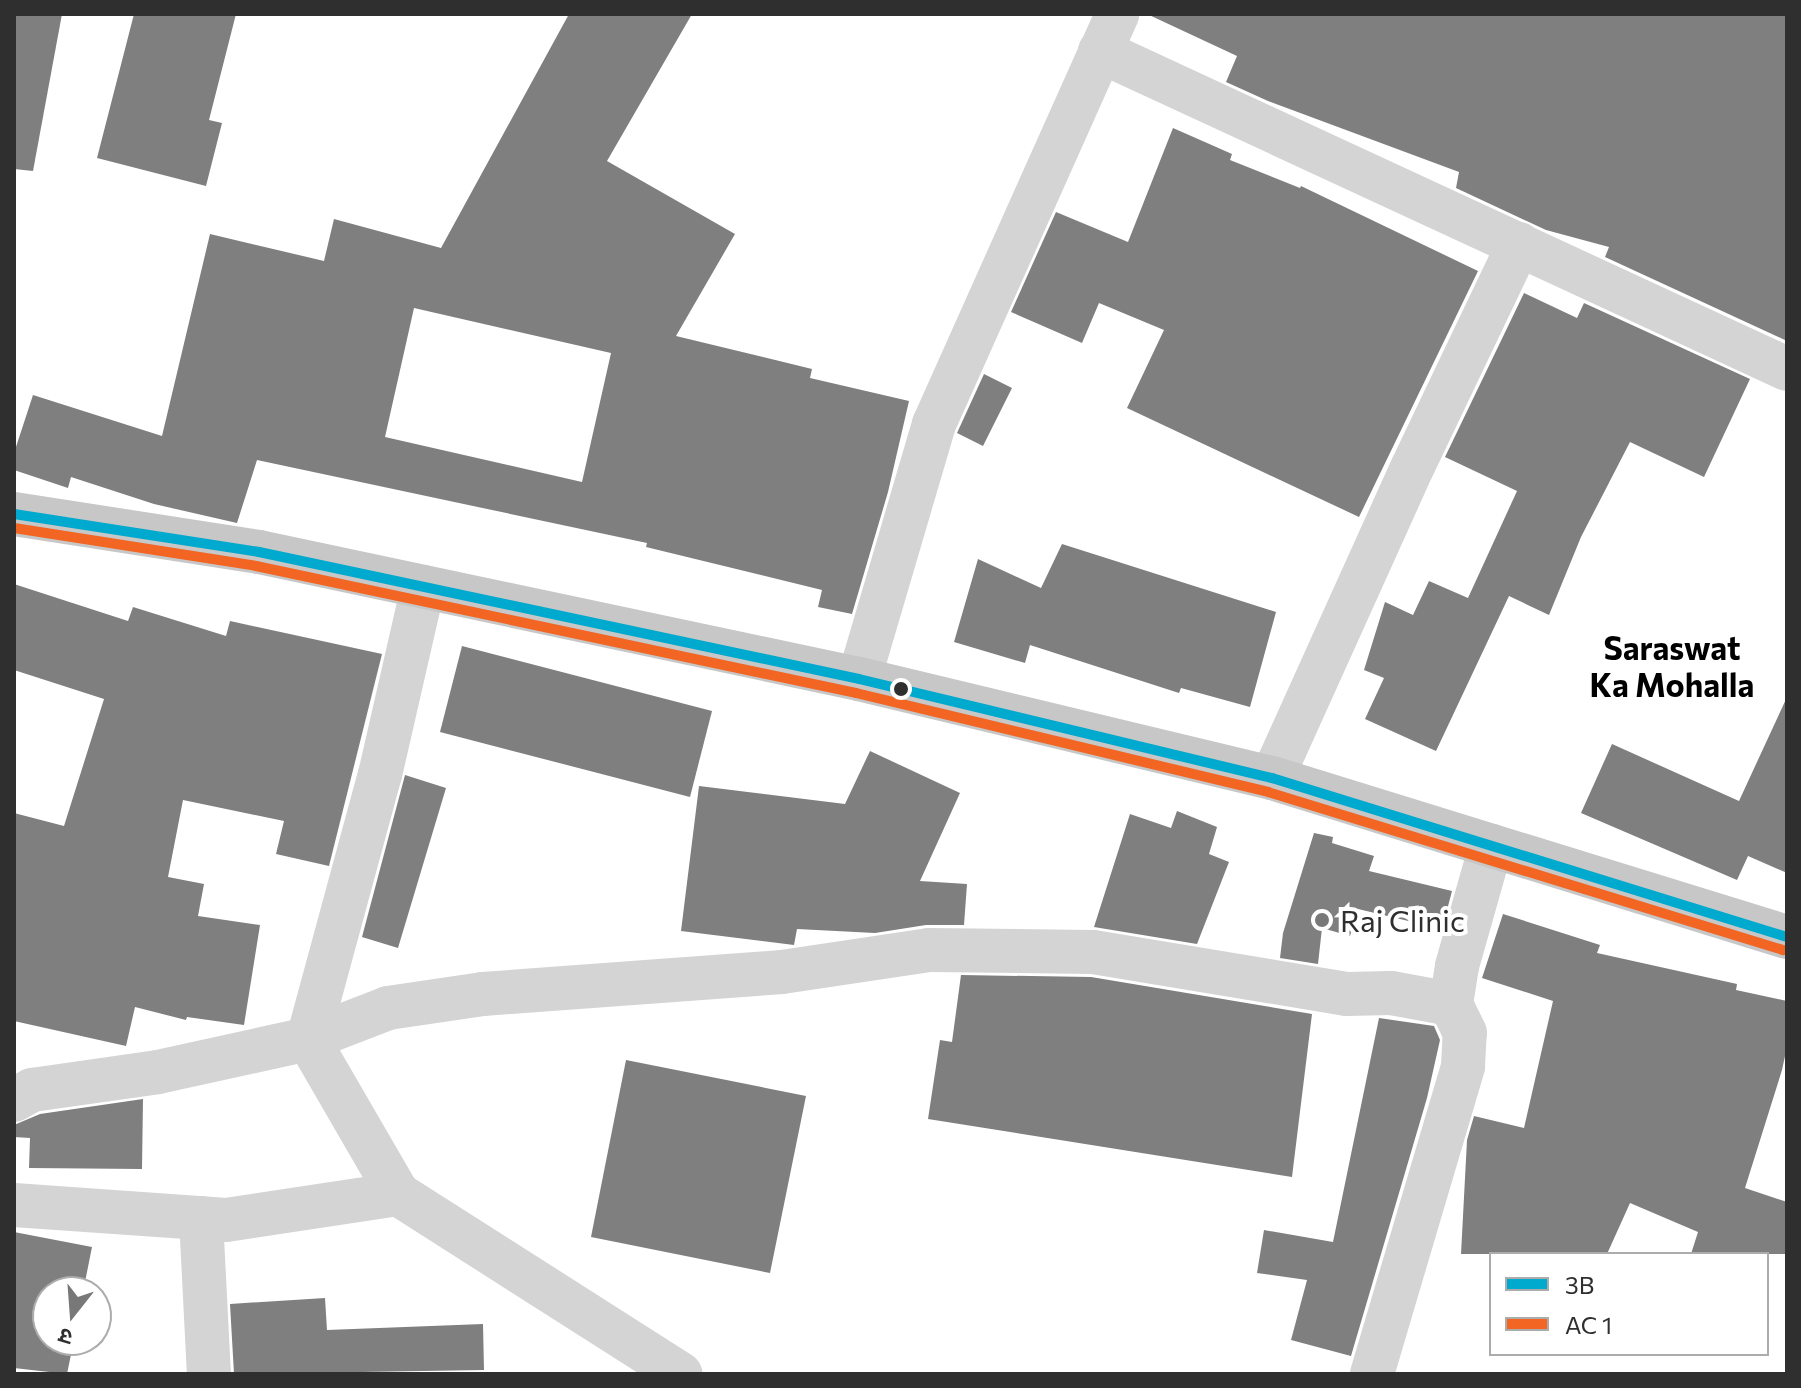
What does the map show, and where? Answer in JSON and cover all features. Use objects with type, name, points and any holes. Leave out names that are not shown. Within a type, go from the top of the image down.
[{"type":"main road","points":[[14,514],[259,552],[859,679],[1272,778],[1787,937]]},
{"type":"street","points":[[859,679],[934,424],[1109,32],[1519,244],[1787,369]]},
{"type":"street","points":[[1272,778],[1413,466],[1519,244]]},
{"type":"street","points":[[423,587],[380,774],[308,1039],[398,1194],[681,1374]]},
{"type":"street","points":[[1372,1374],[1463,1066],[1465,1033],[1451,1004],[1457,966],[1491,846]]},
{"type":"street","points":[[14,1100],[32,1090],[158,1072],[308,1039],[388,1008],[483,994],[782,972],[929,950],[1093,952],[1347,994],[1391,993],[1451,1004]]},
{"type":"street","points":[[14,1205],[226,1220],[398,1194]]},
{"type":"street","points":[[201,1218],[209,1374]]},
{"type":"building","points":[[14,14],[62,14],[33,171],[14,169]]},
{"type":"building","points":[[134,14],[236,14],[209,120],[222,123],[206,186],[97,158]]},
{"type":"building","points":[[569,14],[692,14],[607,161],[735,234],[676,336],[812,369],[810,378],[909,401],[888,492],[852,614],[818,607],[822,590],[646,547],[647,543],[257,460],[237,523],[154,504],[71,477],[68,488],[14,470],[14,453],[33,395],[162,436],[210,234],[324,261],[334,219],[441,248]],"holes":[[[414,308],[611,353],[582,482],[385,437]]]},
{"type":"building","points":[[1147,14],[1787,14],[1787,341],[1605,257],[1609,247],[1546,230],[1456,188],[1459,172],[1268,101],[1226,82],[1237,56]]},
{"type":"building","points":[[1173,128],[1232,154],[1230,160],[1301,186],[1478,271],[1359,517],[1127,408],[1164,330],[1099,303],[1082,343],[1011,312],[1056,212],[1128,242]]},
{"type":"building","points":[[1524,293],[1577,318],[1584,303],[1750,379],[1704,477],[1630,442],[1581,537],[1549,615],[1509,596],[1436,751],[1365,719],[1384,678],[1364,670],[1385,602],[1413,615],[1429,581],[1468,598],[1517,491],[1445,457]]},
{"type":"building","points":[[984,374],[1012,388],[983,446],[957,433]]},
{"type":"building","points":[[1062,544],[1276,612],[1250,707],[1181,688],[1179,693],[1030,645],[1025,663],[954,642],[978,559],[1041,588]]},
{"type":"building","points":[[14,584],[128,621],[133,607],[226,636],[230,621],[382,654],[329,866],[276,854],[284,821],[183,800],[168,877],[204,884],[198,916],[260,925],[244,1025],[187,1017],[186,1020],[135,1007],[126,1046],[14,1021],[14,813],[64,826],[104,699],[14,670]]},
{"type":"building","points":[[462,646],[712,711],[690,797],[440,732]]},
{"type":"building","points":[[1787,697],[1787,873],[1748,856],[1737,880],[1581,813],[1612,744],[1739,801]]},
{"type":"building","points":[[870,751],[960,793],[920,881],[967,884],[964,925],[926,925],[875,933],[797,929],[794,945],[681,931],[699,786],[845,804]]},
{"type":"building","points":[[405,775],[446,788],[398,948],[362,937]]},
{"type":"building","points":[[1177,811],[1217,827],[1209,854],[1229,862],[1197,944],[1094,927],[1130,814],[1171,828]]},
{"type":"building","points":[[1314,833],[1333,837],[1332,843],[1374,856],[1369,871],[1452,891],[1442,929],[1358,909],[1350,936],[1322,928],[1318,964],[1280,958],[1283,933]]},
{"type":"building","points":[[1503,914],[1600,945],[1597,953],[1737,984],[1736,990],[1787,1001],[1787,1047],[1782,1070],[1745,1188],[1787,1202],[1787,1254],[1692,1252],[1698,1232],[1630,1203],[1608,1252],[1461,1254],[1467,1140],[1474,1116],[1524,1128],[1553,1001],[1482,978]]},
{"type":"building","points":[[961,975],[1091,977],[1312,1014],[1292,1177],[928,1119],[940,1040],[952,1042]]},
{"type":"building","points":[[1379,1018],[1434,1026],[1440,1040],[1427,1098],[1351,1356],[1291,1340],[1307,1280],[1257,1273],[1264,1230],[1333,1242]]},
{"type":"building","points":[[626,1060],[806,1096],[770,1273],[591,1237]]},
{"type":"building","points":[[143,1099],[142,1169],[29,1168],[30,1138],[14,1137],[14,1125],[40,1114]]},
{"type":"building","points":[[14,1232],[92,1247],[86,1276],[32,1276],[32,1356],[71,1356],[67,1374],[14,1368]]},
{"type":"building","points":[[325,1298],[327,1330],[483,1324],[484,1370],[234,1374],[230,1304]]},
{"type":"transit line","name":"3B","points":[[14,514],[259,552],[859,679],[1272,778],[1787,937]]},
{"type":"transit line","points":[[14,528],[256,566],[856,693],[1268,792],[1783,950]]},
{"type":"place","name":"Raj Clinic","points":[[1322,920]]},
{"type":"district","name":"Saraswat Ka Mohalla","points":[[1672,666]]}]
